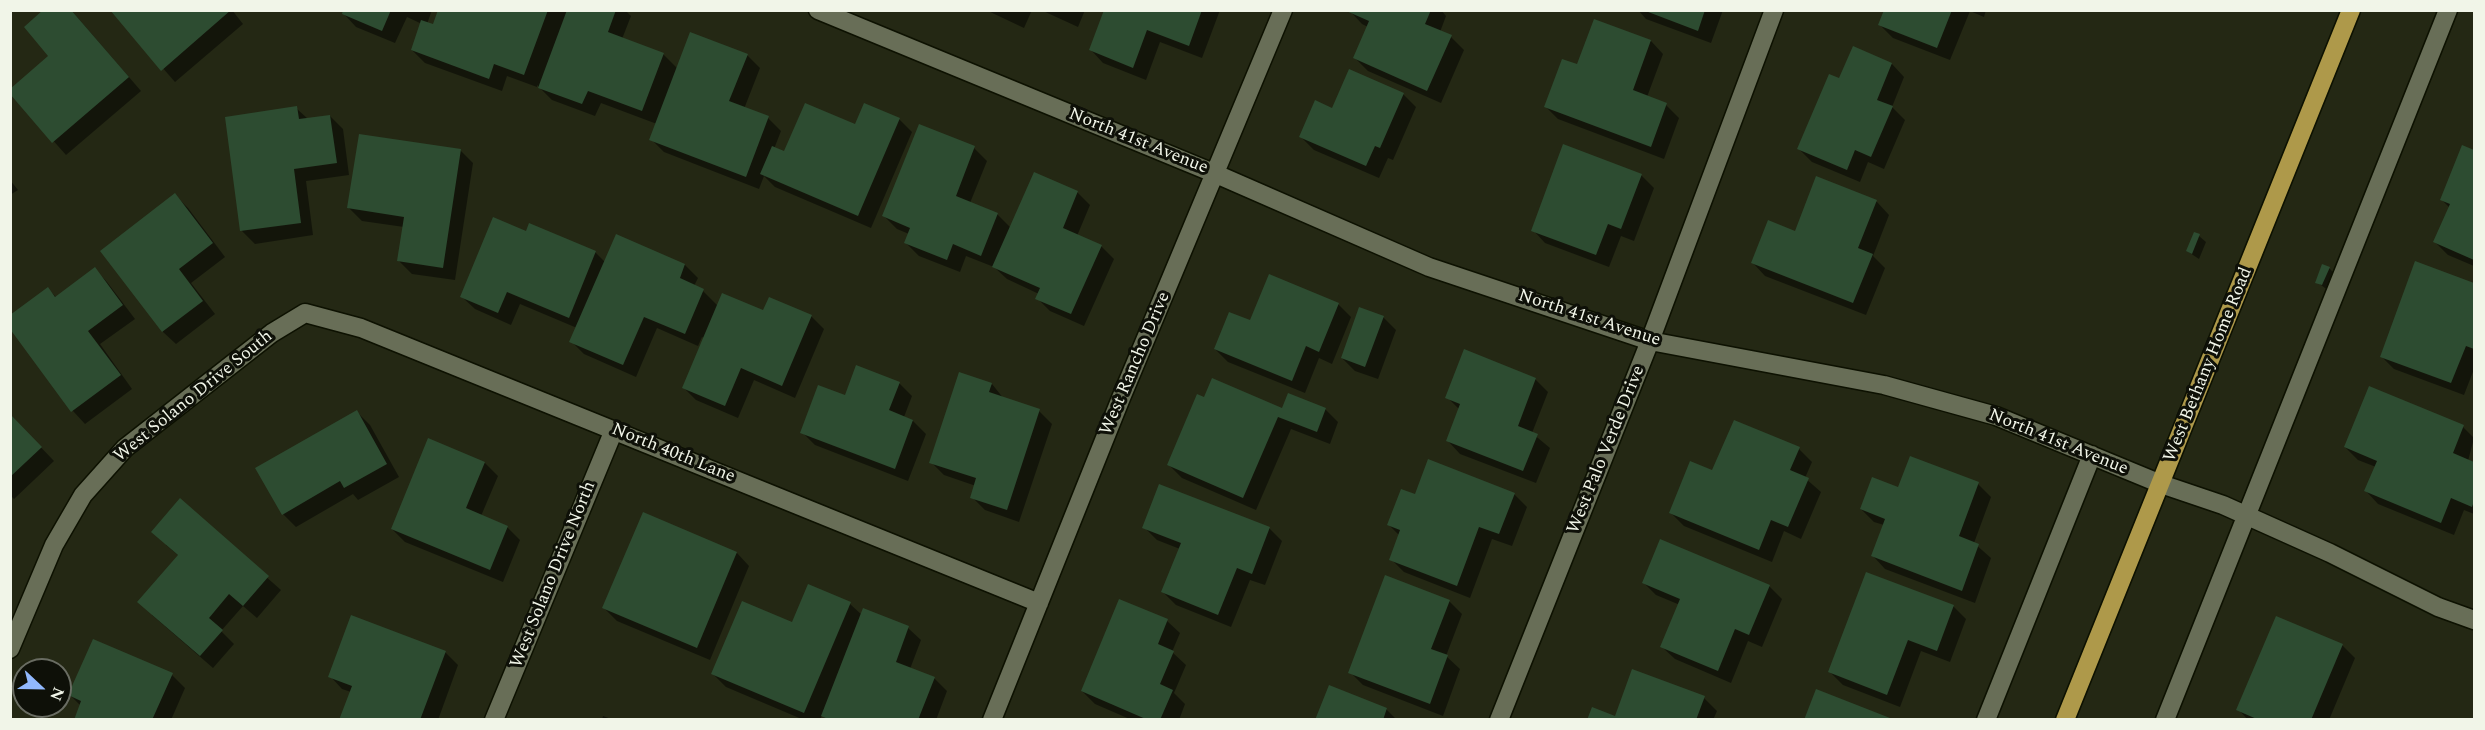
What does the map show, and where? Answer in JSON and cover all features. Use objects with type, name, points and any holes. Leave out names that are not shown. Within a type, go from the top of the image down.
[{"type":"main road","name":"West Bethany Home Road","points":[[2065,720],[2351,10]]},
{"type":"street","name":"North 41st Avenue","points":[[818,10],[1216,174],[1430,267],[1650,341],[1884,385],[1996,417],[2161,484],[2223,505],[2330,552],[2438,607],[2475,620]]},
{"type":"street","name":"West Rancho Drive","points":[[992,720],[1121,398],[1283,10]]},
{"type":"street","name":"West Palo Verde Drive","points":[[1499,720],[1650,341],[1774,10]]},
{"type":"street","points":[[2165,720],[2448,10]]},
{"type":"street","name":"North 40th Lane","points":[[305,313],[361,327],[1039,603]]},
{"type":"street","name":"West Solano Drive South","points":[[10,649],[54,545],[82,495],[125,447],[272,333],[305,313]]},
{"type":"street","name":"West Solano Drive North","points":[[494,720],[614,430]]},
{"type":"street","points":[[1986,720],[2092,455]]},
{"type":"building","points":[[43,10],[71,10],[129,77],[52,143],[10,94],[10,89],[48,56],[24,27]]},
{"type":"building","points":[[110,10],[231,10],[161,71]]},
{"type":"building","points":[[343,10],[391,10],[382,31],[342,14]]},
{"type":"building","points":[[438,10],[548,10],[524,75],[494,64],[489,79],[411,50],[421,20],[433,24]]},
{"type":"building","points":[[567,10],[616,10],[608,32],[664,53],[642,111],[588,91],[582,104],[538,88]]},
{"type":"building","points":[[1104,10],[1202,10],[1189,46],[1147,30],[1133,68],[1089,50]]},
{"type":"building","points":[[1344,10],[1431,10],[1425,24],[1452,35],[1427,91],[1353,58],[1369,21]]},
{"type":"building","points":[[1643,10],[1705,10],[1698,31]]},
{"type":"building","points":[[1884,10],[1952,10],[1937,48],[1878,25]]},
{"type":"building","points":[[1594,19],[1651,40],[1633,90],[1667,103],[1651,147],[1544,107],[1562,59],[1577,64]]},
{"type":"building","points":[[690,32],[748,54],[729,101],[769,116],[746,177],[649,140]]},
{"type":"building","points":[[1853,46],[1892,63],[1877,100],[1893,106],[1871,157],[1855,150],[1847,170],[1797,149],[1829,74],[1839,78]]},
{"type":"building","points":[[1349,69],[1404,93],[1380,148],[1375,146],[1366,166],[1299,137],[1315,100],[1332,108]]},
{"type":"building","points":[[805,103],[855,124],[864,103],[900,118],[858,216],[760,174],[772,146],[784,151]]},
{"type":"building","points":[[297,106],[299,119],[330,115],[337,163],[294,169],[301,223],[240,231],[225,117]]},
{"type":"building","points":[[919,124],[975,146],[956,196],[998,213],[981,256],[953,244],[947,260],[904,243],[910,228],[882,216]]},
{"type":"building","points":[[359,134],[461,149],[443,268],[397,261],[404,217],[347,208]]},
{"type":"building","points":[[1563,144],[1642,174],[1621,229],[1608,224],[1596,255],[1531,231]]},
{"type":"building","points":[[2462,145],[2474,150],[2474,260],[2433,242],[2450,204],[2440,200]]},
{"type":"building","points":[[1034,172],[1078,191],[1063,228],[1102,245],[1071,314],[1035,299],[1040,288],[992,267]]},
{"type":"building","points":[[1816,176],[1877,200],[1858,248],[1873,254],[1853,303],[1751,263],[1768,220],[1795,231]]},
{"type":"building","points":[[175,193],[213,243],[179,269],[203,301],[162,332],[100,251]]},
{"type":"building","points":[[493,217],[526,231],[529,223],[596,251],[569,318],[507,292],[498,313],[460,297]]},
{"type":"building","points":[[2194,232],[2200,234],[2192,254],[2186,251]]},
{"type":"building","points":[[616,234],[685,264],[680,278],[704,289],[685,334],[644,317],[623,365],[569,342]]},
{"type":"building","points":[[2415,261],[2474,283],[2474,349],[2466,346],[2451,383],[2380,357]]},
{"type":"building","points":[[2322,264],[2330,267],[2322,285],[2315,283]]},
{"type":"building","points":[[95,267],[123,305],[88,331],[121,375],[71,412],[10,329],[10,315],[48,287],[55,297]]},
{"type":"building","points":[[1269,274],[1339,303],[1319,352],[1306,346],[1292,381],[1214,349],[1229,312],[1250,320]]},
{"type":"building","points":[[722,293],[763,310],[769,297],[812,315],[782,386],[741,368],[725,406],[682,388]]},
{"type":"building","points":[[1359,307],[1384,316],[1365,367],[1341,358]]},
{"type":"building","points":[[1464,349],[1536,378],[1518,426],[1538,434],[1523,471],[1446,441],[1460,404],[1445,398]]},
{"type":"building","points":[[856,365],[900,382],[889,410],[913,420],[895,469],[800,433],[818,385],[845,395]]},
{"type":"building","points":[[959,372],[992,383],[989,392],[1040,409],[1007,510],[970,498],[976,478],[929,463]]},
{"type":"building","points":[[1212,378],[1282,408],[1288,393],[1326,408],[1317,432],[1278,417],[1243,498],[1167,465],[1197,394],[1204,397]]},
{"type":"building","points":[[2369,386],[2464,425],[2453,453],[2474,462],[2472,507],[2451,498],[2441,523],[2364,491],[2377,461],[2344,447]]},
{"type":"building","points":[[357,410],[387,464],[344,488],[340,481],[282,515],[255,468]]},
{"type":"building","points":[[10,414],[42,447],[10,477]]},
{"type":"building","points":[[1734,420],[1800,447],[1790,470],[1809,478],[1788,527],[1771,520],[1759,550],[1669,513],[1690,461],[1712,470]]},
{"type":"building","points":[[428,438],[485,462],[466,508],[508,526],[490,570],[391,529]]},
{"type":"building","points":[[1910,456],[1979,482],[1959,536],[1979,544],[1962,591],[1871,556],[1885,519],[1860,509],[1872,477],[1898,487]]},
{"type":"building","points":[[1428,459],[1515,493],[1499,534],[1479,527],[1457,586],[1389,560],[1400,530],[1387,525],[1401,489],[1415,494]]},
{"type":"building","points":[[1159,484],[1270,527],[1252,574],[1237,568],[1218,615],[1161,592],[1181,543],[1142,528]]},
{"type":"building","points":[[180,498],[269,576],[243,606],[229,594],[209,618],[223,630],[200,656],[137,602],[178,555],[151,532]]},
{"type":"building","points":[[643,512],[737,552],[697,648],[602,608]]},
{"type":"building","points":[[1660,539],[1770,585],[1749,635],[1735,629],[1718,671],[1660,647],[1680,599],[1642,583]]},
{"type":"building","points":[[1866,572],[1954,605],[1937,651],[1908,640],[1887,695],[1828,672]]},
{"type":"building","points":[[1385,575],[1450,600],[1431,649],[1448,655],[1430,704],[1348,673]]},
{"type":"building","points":[[808,584],[851,602],[804,713],[711,674],[742,601],[792,622]]},
{"type":"building","points":[[1119,599],[1168,619],[1158,644],[1174,651],[1160,684],[1173,690],[1160,720],[1148,720],[1081,691]]},
{"type":"building","points":[[863,608],[909,626],[896,662],[935,677],[918,720],[830,720],[821,716]]},
{"type":"building","points":[[351,615],[446,651],[420,720],[339,720],[352,686],[328,677]]},
{"type":"building","points":[[2276,616],[2343,644],[2311,720],[2259,720],[2236,710]]},
{"type":"building","points":[[93,639],[173,673],[152,720],[74,720],[81,701],[72,697],[72,686]]},
{"type":"building","points":[[1632,669],[1705,696],[1696,720],[1587,720],[1592,707],[1615,716]]},
{"type":"building","points":[[1329,685],[1387,708],[1383,720],[1315,720]]},
{"type":"building","points":[[1816,689],[1890,718],[1890,720],[1804,720]]}]
